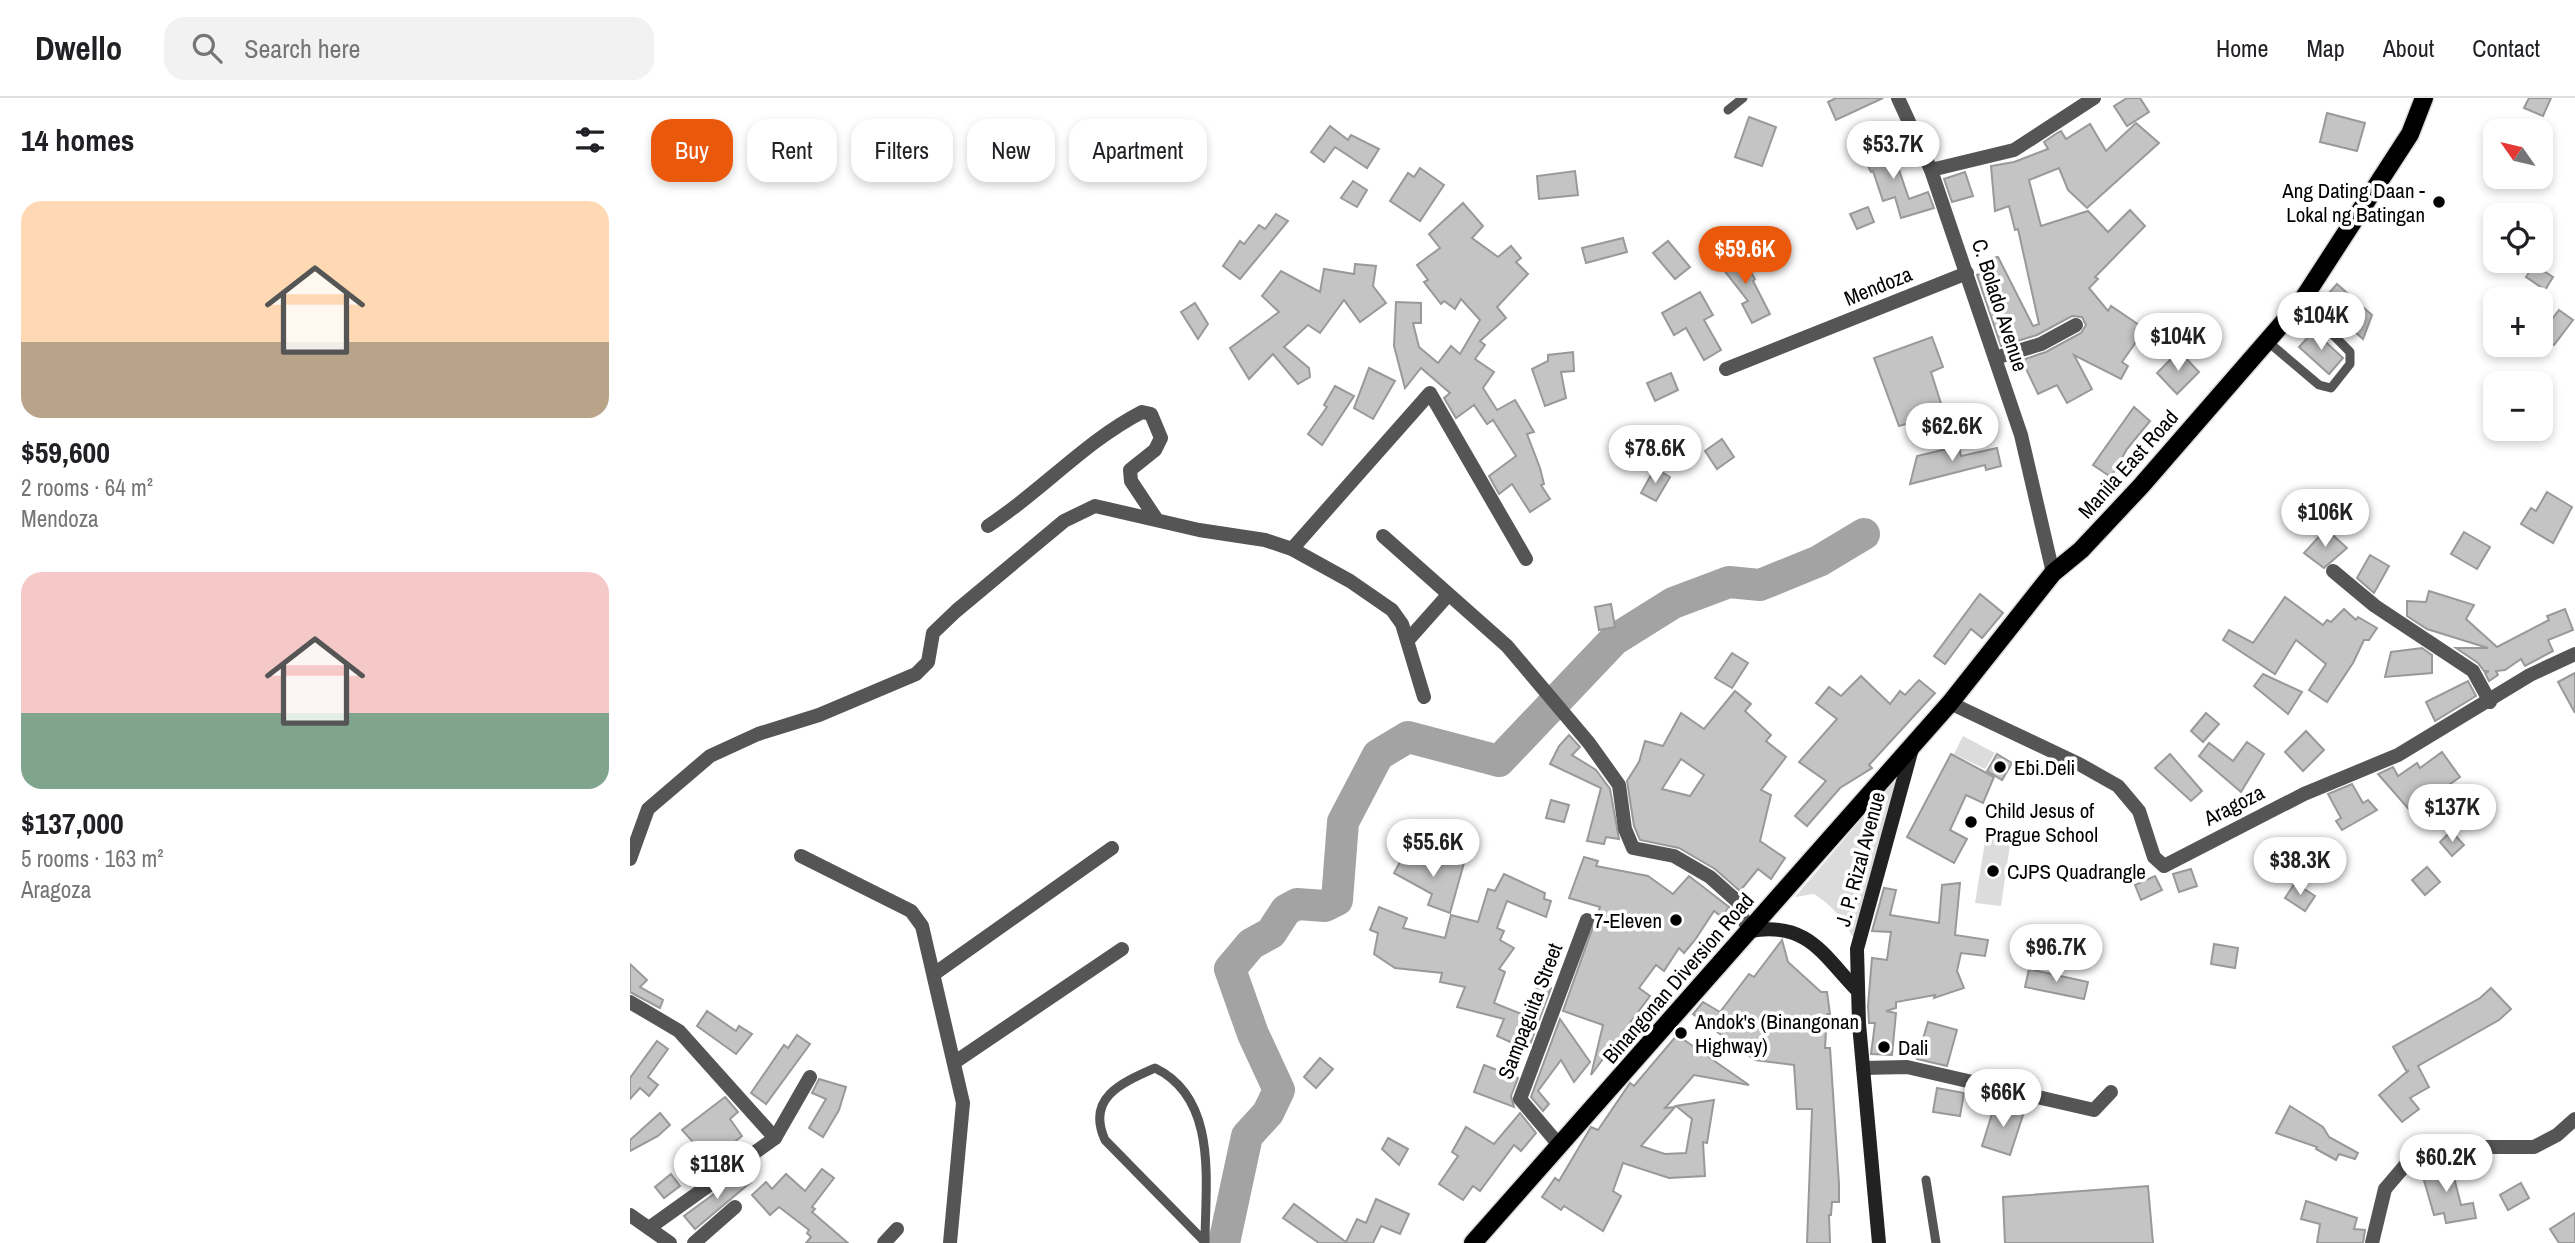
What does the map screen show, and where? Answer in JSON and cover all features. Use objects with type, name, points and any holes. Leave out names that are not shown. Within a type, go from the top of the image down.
[{"type":"main road","name":"Manila East Road","points":[[1915,741],[1950,703],[2053,573],[2081,551],[2141,486],[2301,302],[2410,134],[2424,98]]},
{"type":"main road","name":"Binangonan Diversion Road","points":[[1474,1243],[1915,741]]},
{"type":"main road","name":"J. P. Rizal Avenue","points":[[1879,1243],[1857,990],[1857,949],[1868,900],[1915,741]]},
{"type":"main road","name":"J. P. Rizal Avenue","points":[[1750,931],[1784,931],[1811,940],[1824,950],[1857,990]]},
{"type":"street","name":"C. Bolado Avenue","points":[[1898,98],[1931,170],[2021,435],[2053,573]]},
{"type":"street","points":[[1931,170],[2014,150],[2095,98]]},
{"type":"street","name":"Mendoza","points":[[1726,369],[1968,273]]},
{"type":"street","points":[[1995,358],[2040,344],[2076,325]]},
{"type":"street","points":[[1292,549],[1430,393],[1526,559]]},
{"type":"street","points":[[988,526],[1055,475],[1091,443],[1142,412],[1151,414],[1161,438],[1155,450],[1130,470],[1131,481],[1155,517]]},
{"type":"street","points":[[630,859],[648,809],[710,756],[758,734],[819,715],[916,674],[928,662],[933,634],[1064,521],[1095,506],[1155,517],[1199,530],[1265,540],[1292,549],[1377,598],[1392,610],[1408,640],[1424,697]]},
{"type":"street","points":[[1383,536],[1507,646],[1608,768],[1619,785],[1625,829],[1633,848],[1674,856],[1710,877],[1738,902],[1750,931]]},
{"type":"street","points":[[2333,570],[2375,606],[2473,671],[2490,702]]},
{"type":"street","points":[[1408,640],[1448,595]]},
{"type":"street","name":"Aragoza","points":[[1950,703],[2079,764],[2118,786],[2138,811],[2154,858],[2164,866],[2304,793],[2398,755],[2490,702],[2530,675],[2575,654]]},
{"type":"street","points":[[934,974],[1112,848]]},
{"type":"street","points":[[801,856],[911,911],[922,926],[962,1102],[950,1243]]},
{"type":"street","name":"Sampaguita Street","points":[[1560,1146],[1520,1099],[1587,920]]},
{"type":"street","points":[[955,1062],[1122,948]]},
{"type":"street","points":[[630,1002],[679,1031],[775,1138]]},
{"type":"street","points":[[1863,1068],[1907,1067],[2094,1110],[2111,1092]]},
{"type":"street","points":[[649,1228],[775,1138],[810,1077]]},
{"type":"street","points":[[2372,1243],[2385,1189],[2414,1155],[2444,1147],[2535,1147],[2557,1135],[2575,1119]]},
{"type":"street","points":[[694,1243],[735,1207]]},
{"type":"street","points":[[630,1214],[670,1243]]},
{"type":"street","points":[[884,1243],[897,1228]]},
{"type":"lane","points":[[1728,110],[1743,98]]},
{"type":"lane","points":[[2267,341],[2319,385],[2331,387],[2350,364],[2350,352],[2301,302]]},
{"type":"lane","points":[[1155,1068],[1172,1076],[1199,1115],[1206,1160],[1205,1243],[1105,1140],[1096,1122],[1099,1109],[1121,1083],[1155,1068]]},
{"type":"lane","points":[[1926,1180],[1936,1243]]},
{"type":"shaded area","points":[[1963,736],[1995,753],[1985,769],[1954,754]]},
{"type":"shaded area","points":[[1905,768],[1858,945],[1829,905],[1814,894],[1795,897]]},
{"type":"shaded area","name":"CJPS Quadrangle","points":[[1986,836],[2011,838],[2001,906],[1975,903]]},
{"type":"building","points":[[1836,98],[1883,98],[1836,120],[1828,102]]},
{"type":"building","points":[[2127,98],[2140,98],[2149,112],[2127,126],[2114,106]]},
{"type":"building","points":[[2529,98],[2551,98],[2543,116],[2524,108]]},
{"type":"building","points":[[2327,113],[2365,123],[2357,151],[2320,142]]},
{"type":"building","points":[[1749,117],[1776,127],[1762,166],[1735,157]]},
{"type":"building","points":[[2136,123],[2159,143],[2087,208],[2068,190],[2059,168],[2029,180],[2041,226],[2088,211],[2108,232],[2130,210],[2145,226],[2095,277],[2098,279],[2089,288],[2108,311],[2111,306],[2145,329],[2122,362],[2128,366],[2121,379],[2074,355],[2092,389],[2067,403],[2057,385],[2038,394],[2022,360],[2046,352],[2081,333],[2086,325],[2082,317],[2072,316],[2037,335],[2001,346],[1977,275],[1990,271],[1985,260],[1998,257],[2033,326],[2039,324],[2018,229],[2015,230],[2009,206],[1995,211],[1991,166],[2014,162],[2048,149],[2044,142],[2057,133],[2061,131],[2066,139],[2090,124],[2106,151]]},
{"type":"building","points":[[1330,126],[1348,140],[1351,135],[1379,149],[1367,168],[1335,147],[1324,162],[1311,152]]},
{"type":"building","points":[[1882,140],[1899,170],[1909,199],[1928,192],[1934,208],[1901,218],[1895,197],[1883,201],[1873,171],[1871,172],[1860,150]]},
{"type":"building","points":[[1420,168],[1444,185],[1420,221],[1390,201],[1408,173],[1414,177]]},
{"type":"building","points":[[1575,171],[1578,195],[1539,199],[1537,176]]},
{"type":"building","points":[[1965,172],[1973,196],[1952,202],[1944,179]]},
{"type":"building","points":[[1353,181],[1367,190],[1357,207],[1341,198]]},
{"type":"building","points":[[1463,203],[1483,226],[1472,238],[1498,257],[1511,246],[1521,258],[1516,262],[1528,274],[1497,307],[1506,318],[1480,341],[1485,345],[1475,359],[1494,372],[1483,388],[1497,410],[1515,400],[1534,432],[1527,434],[1540,468],[1544,484],[1541,485],[1550,499],[1530,512],[1512,484],[1499,494],[1489,476],[1516,456],[1493,420],[1487,424],[1474,405],[1456,418],[1444,398],[1450,393],[1421,368],[1405,388],[1394,346],[1396,302],[1421,303],[1421,323],[1413,323],[1419,347],[1438,363],[1451,346],[1460,354],[1480,320],[1461,299],[1455,309],[1444,301],[1441,304],[1424,282],[1428,280],[1417,265],[1440,248],[1429,234]]},
{"type":"building","points":[[1868,207],[1874,222],[1857,229],[1850,214]]},
{"type":"building","points":[[1276,214],[1288,221],[1240,279],[1223,266],[1240,241],[1244,244],[1259,225],[1265,229]]},
{"type":"building","points":[[1623,238],[1627,252],[1586,263],[1582,248]]},
{"type":"building","points":[[1668,241],[1690,267],[1675,279],[1653,253]]},
{"type":"building","points":[[1736,248],[1755,279],[1753,281],[1770,314],[1752,323],[1742,304],[1748,301],[1720,265]]},
{"type":"building","points":[[1355,264],[1376,266],[1373,286],[1386,303],[1360,322],[1344,300],[1320,333],[1308,325],[1284,347],[1309,368],[1310,377],[1298,384],[1273,354],[1249,379],[1230,348],[1279,312],[1262,296],[1281,271],[1320,292],[1324,269],[1354,274]]},
{"type":"building","points":[[2529,273],[2547,273],[2553,277],[2547,287],[2541,287],[2526,277]]},
{"type":"building","points":[[2337,284],[2372,315],[2363,339],[2321,302]]},
{"type":"building","points":[[1700,292],[1713,315],[1704,320],[1721,350],[1704,360],[1686,328],[1674,335],[1662,313]]},
{"type":"building","points":[[1195,303],[1208,324],[1198,339],[1181,312]]},
{"type":"building","points":[[2559,310],[2573,320],[2554,345],[2553,344],[2553,318]]},
{"type":"building","points":[[2314,331],[2343,358],[2329,374],[2299,347]]},
{"type":"building","points":[[1932,337],[1943,367],[1931,372],[1944,413],[1899,426],[1874,358]]},
{"type":"building","points":[[2179,351],[2199,372],[2177,394],[2157,373]]},
{"type":"building","points":[[1573,352],[1574,371],[1561,372],[1566,398],[1545,406],[1532,369],[1548,361],[1548,355]]},
{"type":"building","points":[[1369,368],[1395,381],[1373,419],[1354,408]]},
{"type":"building","points":[[1671,373],[1678,390],[1655,401],[1647,383]]},
{"type":"building","points":[[1335,386],[1354,396],[1322,445],[1308,434],[1327,407],[1324,405]]},
{"type":"building","points":[[2134,407],[2150,421],[2127,449],[2111,477],[2093,465]]},
{"type":"building","points":[[1650,426],[1661,442],[1643,454],[1632,438]]},
{"type":"building","points":[[1722,439],[1734,457],[1717,469],[1705,451]]},
{"type":"building","points":[[1959,446],[1961,456],[1997,448],[2001,466],[1986,470],[1985,465],[1910,484],[1917,456]]},
{"type":"building","points":[[1655,468],[1670,477],[1656,501],[1641,493]]},
{"type":"building","points":[[2547,492],[2572,507],[2553,543],[2521,524],[2531,508],[2536,511]]},
{"type":"building","points":[[2326,529],[2347,548],[2324,568],[2304,553]]},
{"type":"building","points":[[2464,532],[2490,547],[2477,569],[2451,554]]},
{"type":"building","points":[[2370,555],[2389,566],[2374,593],[2357,578]]},
{"type":"building","points":[[2429,591],[2474,605],[2466,619],[2497,647],[2549,620],[2547,616],[2565,609],[2573,630],[2548,640],[2553,651],[2525,666],[2521,659],[2505,670],[2496,671],[2498,675],[2489,681],[2485,673],[2489,671],[2484,671],[2478,663],[2456,648],[2488,648],[2427,629],[2407,616],[2407,601],[2426,602]]},
{"type":"building","points":[[1980,594],[2003,613],[1982,638],[1971,629],[1945,664],[1934,656]]},
{"type":"building","points":[[2285,597],[2323,625],[2327,620],[2331,622],[2344,609],[2356,620],[2358,617],[2377,628],[2369,640],[2364,640],[2353,663],[2327,702],[2309,690],[2326,664],[2296,640],[2275,674],[2223,640],[2229,630],[2253,643]]},
{"type":"building","points":[[1611,604],[1615,627],[1599,630],[1595,607]]},
{"type":"building","points":[[2422,648],[2432,655],[2432,673],[2385,677],[2391,652]]},
{"type":"building","points":[[1732,653],[1748,663],[1732,688],[1715,678]]},
{"type":"building","points":[[2575,673],[2575,713],[2558,682]]},
{"type":"building","points":[[2263,674],[2302,692],[2288,714],[2254,686]]},
{"type":"building","points":[[1861,676],[1890,704],[1900,691],[1905,695],[1919,680],[1935,693],[1869,765],[1872,768],[1840,788],[1807,826],[1795,816],[1826,781],[1799,762],[1837,719],[1816,703],[1829,687],[1841,696]]},
{"type":"building","points":[[2468,681],[2476,696],[2435,721],[2426,702]]},
{"type":"building","points":[[1735,691],[1751,704],[1745,711],[1771,735],[1766,741],[1786,757],[1761,790],[1771,795],[1760,841],[1785,858],[1771,879],[1758,869],[1740,891],[1715,869],[1679,848],[1640,840],[1634,826],[1627,781],[1639,762],[1645,741],[1663,746],[1681,713],[1704,729]],"holes":[[[1681,759],[1704,775],[1690,796],[1662,789]]]},
{"type":"building","points":[[2206,713],[2219,724],[2203,742],[2191,731]]},
{"type":"building","points":[[2306,731],[2324,750],[2303,771],[2285,752]]},
{"type":"building","points":[[1569,735],[1580,747],[1572,755],[1596,770],[1610,789],[1619,839],[1606,837],[1604,844],[1587,841],[1601,788],[1550,764],[1559,746]]},
{"type":"building","points":[[2247,742],[2264,754],[2241,792],[2199,756],[2209,743],[2233,761]]},
{"type":"building","points":[[2442,752],[2460,777],[2443,789],[2440,785],[2419,799],[2424,807],[2413,814],[2378,774],[2393,767],[2398,776],[2417,763],[2420,768]]},
{"type":"building","points":[[1951,754],[1994,777],[1983,803],[1966,795],[1950,830],[1967,839],[1954,863],[1907,837]]},
{"type":"building","name":"Ebi.Deli","points":[[1997,754],[2012,763],[2002,780],[1987,771]]},
{"type":"building","points":[[2170,754],[2202,791],[2191,801],[2155,768]]},
{"type":"building","points":[[2352,784],[2363,803],[2368,800],[2377,810],[2342,830],[2336,821],[2341,818],[2328,794]]},
{"type":"building","points":[[1551,800],[1569,805],[1564,822],[1546,818]]},
{"type":"building","points":[[2451,831],[2464,845],[2452,856],[2440,842]]},
{"type":"building","points":[[1405,853],[1436,869],[1440,857],[1464,863],[1450,913],[1428,905],[1432,894],[1394,873]]},
{"type":"building","points":[[1584,857],[1598,861],[1596,866],[1648,876],[1673,894],[1689,876],[1729,907],[1722,917],[1714,911],[1695,940],[1684,953],[1679,948],[1664,971],[1656,965],[1639,988],[1650,996],[1591,1075],[1603,1025],[1563,1011],[1600,907],[1569,898]]},
{"type":"building","points":[[2427,867],[2440,882],[2425,895],[2412,880]]},
{"type":"building","points":[[2191,869],[2197,886],[2179,892],[2173,874]]},
{"type":"building","points":[[1504,874],[1545,893],[1544,899],[1551,901],[1546,917],[1507,901],[1497,928],[1504,931],[1500,940],[1514,948],[1499,969],[1505,972],[1494,1003],[1529,1017],[1538,983],[1551,988],[1528,1050],[1497,1036],[1504,1019],[1457,1007],[1465,987],[1440,982],[1442,973],[1395,968],[1374,954],[1378,933],[1370,930],[1379,907],[1407,918],[1403,928],[1445,938],[1451,915],[1478,922],[1488,889],[1495,891]]},
{"type":"building","points":[[2155,876],[2162,890],[2141,900],[2135,885]]},
{"type":"building","points":[[1960,883],[1955,935],[1988,940],[1985,956],[1961,953],[1957,971],[1964,988],[1934,998],[1935,995],[1896,1002],[1896,1008],[1886,1011],[1896,1013],[1892,1055],[1871,1054],[1875,1023],[1869,1023],[1868,1006],[1872,958],[1887,960],[1891,932],[1872,931],[1884,888],[1896,890],[1890,915],[1939,923],[1942,885]]},
{"type":"building","points":[[2295,883],[2315,896],[2305,911],[2285,898]]},
{"type":"building","points":[[2070,930],[2083,938],[2074,952],[2061,944]]},
{"type":"building","points":[[1782,940],[1788,962],[1821,992],[1827,992],[1830,1014],[1827,1014],[1825,1048],[1830,1048],[1839,1184],[1839,1202],[1832,1202],[1829,1215],[1830,1243],[1807,1243],[1812,1109],[1797,1109],[1794,1065],[1755,1060],[1693,1014],[1703,1002],[1720,1012],[1749,974],[1754,977]]},
{"type":"building","points":[[2214,944],[2238,948],[2235,968],[2211,964]]},
{"type":"building","points":[[630,964],[647,980],[640,987],[663,1000],[660,1008],[630,992]]},
{"type":"building","points":[[2029,969],[2088,982],[2084,999],[2025,987]]},
{"type":"building","points":[[2491,988],[2511,1009],[2499,1020],[2418,1066],[2429,1087],[2410,1098],[2419,1109],[2402,1122],[2379,1095],[2407,1072],[2393,1047],[2480,998]]},
{"type":"building","points":[[707,1011],[736,1031],[739,1026],[752,1034],[736,1054],[697,1026]]},
{"type":"building","points":[[1560,1019],[1590,1062],[1574,1082],[1561,1060],[1538,1091],[1549,1104],[1543,1111],[1531,1097]]},
{"type":"building","points":[[1928,1022],[1957,1030],[1947,1066],[1917,1059]]},
{"type":"building","points":[[797,1035],[810,1044],[766,1104],[751,1093],[784,1045],[788,1048]]},
{"type":"building","points":[[1677,1035],[1749,1085],[1694,1075],[1665,1108],[1675,1107],[1641,1146],[1665,1154],[1686,1153],[1692,1119],[1676,1106],[1714,1100],[1707,1143],[1703,1142],[1705,1176],[1669,1178],[1623,1163],[1613,1191],[1621,1196],[1603,1231],[1564,1206],[1561,1210],[1542,1197],[1555,1178],[1559,1181],[1591,1127],[1598,1130],[1630,1083],[1634,1086]]},
{"type":"building","points":[[657,1041],[668,1049],[648,1077],[658,1085],[649,1096],[640,1088],[630,1099],[630,1078]]},
{"type":"building","points":[[1320,1058],[1333,1069],[1316,1088],[1304,1077]]},
{"type":"building","points":[[1484,1065],[1518,1078],[1511,1096],[1514,1107],[1474,1092]]},
{"type":"building","points":[[819,1079],[846,1087],[839,1110],[823,1137],[809,1128],[826,1099],[812,1093]]},
{"type":"building","points":[[1937,1088],[1964,1093],[1960,1116],[1933,1112]]},
{"type":"building","points":[[725,1097],[738,1112],[730,1119],[742,1136],[710,1161],[682,1130]]},
{"type":"building","points":[[1995,1104],[2024,1112],[2010,1155],[1982,1146]]},
{"type":"building","points":[[2290,1106],[2323,1127],[2329,1137],[2358,1153],[2355,1159],[2339,1154],[2336,1160],[2316,1149],[2317,1147],[2276,1133]]},
{"type":"building","points":[[660,1113],[670,1125],[658,1136],[630,1151],[630,1140]]},
{"type":"building","points":[[1520,1113],[1536,1133],[1521,1151],[1514,1145],[1480,1191],[1473,1186],[1463,1200],[1439,1184],[1458,1156],[1452,1152],[1466,1127],[1494,1144]]},
{"type":"building","points":[[1388,1138],[1408,1149],[1399,1165],[1382,1149]]},
{"type":"building","points":[[2450,1162],[2461,1205],[2473,1203],[2476,1218],[2446,1223],[2444,1213],[2434,1215],[2421,1170]]},
{"type":"building","points":[[822,1169],[834,1178],[812,1207],[815,1209],[812,1212],[848,1243],[806,1243],[811,1237],[807,1233],[809,1230],[779,1207],[770,1215],[752,1195],[766,1182],[772,1189],[786,1174],[805,1191]]},
{"type":"building","points":[[744,1172],[751,1182],[695,1229],[684,1216]]},
{"type":"building","points":[[671,1174],[680,1186],[664,1198],[655,1187]]},
{"type":"building","points":[[2521,1183],[2529,1198],[2508,1210],[2500,1195]]},
{"type":"building","points":[[2148,1186],[2153,1243],[2005,1243],[2003,1197]]},
{"type":"building","points":[[1376,1199],[1409,1214],[1400,1234],[1381,1226],[1373,1243],[1319,1243],[1283,1218],[1294,1204],[1346,1242],[1357,1219],[1366,1223]]},
{"type":"building","points":[[2306,1201],[2357,1218],[2354,1229],[2365,1230],[2363,1243],[2317,1243],[2320,1224],[2301,1219]]},
{"type":"building","points":[[2575,1213],[2575,1243],[2559,1243],[2550,1229]]},
{"type":"waterway","points":[[1224,1243],[1247,1136],[1268,1113],[1279,1090],[1253,1034],[1230,969],[1251,944],[1271,933],[1286,910],[1297,904],[1325,906],[1337,900],[1343,822],[1378,755],[1408,737],[1499,761],[1614,640],[1673,603],[1729,582],[1760,585],[1819,561],[1864,534]]},
{"type":"place","name":"Ang Dating Daan - Lokal ng Batingan","points":[[2439,202]]},
{"type":"place","name":"Ebi.Deli","points":[[2000,767]]},
{"type":"place","name":"Child Jesus of Prague School","points":[[1971,822]]},
{"type":"place","name":"CJPS Quadrangle","points":[[1993,871]]},
{"type":"place","name":"7-Eleven","points":[[1676,920]]},
{"type":"place","name":"Andok's (Binangonan Highway)","points":[[1681,1033]]},
{"type":"place","name":"Dali","points":[[1884,1047]]}]
